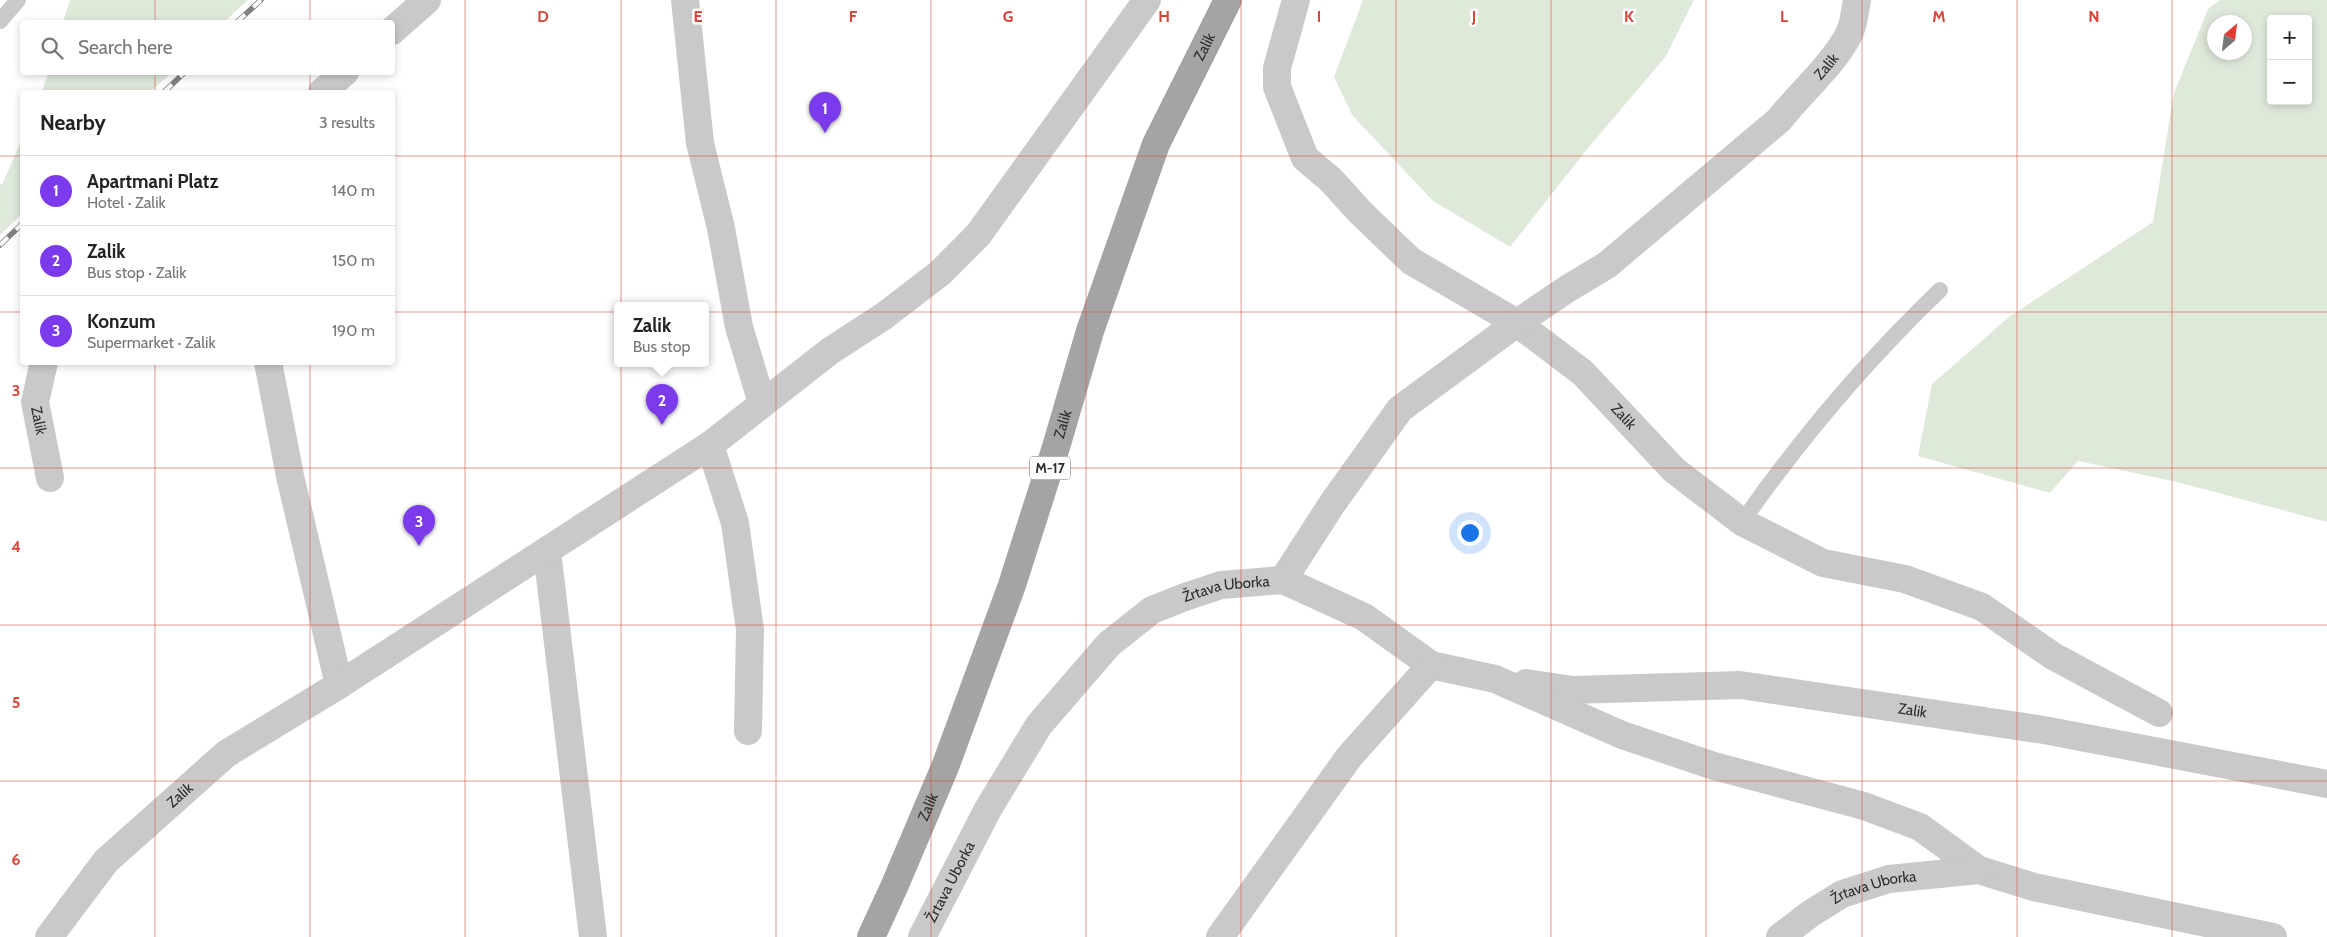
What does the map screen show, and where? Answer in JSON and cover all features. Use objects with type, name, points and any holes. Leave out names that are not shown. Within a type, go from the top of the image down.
[{"type":"main road","name":"Zalik","points":[[871,937],[944,767],[1012,585],[1056,447],[1090,331],[1156,144],[1228,0]]},
{"type":"street","points":[[395,28],[427,0]]},
{"type":"street","points":[[685,0],[700,143],[722,228],[739,327],[762,403]]},
{"type":"street","name":"Zalik","points":[[49,937],[106,861],[226,754],[339,685],[710,445],[830,351],[891,311],[940,273],[978,235],[1147,0]]},
{"type":"street","name":"Zalik","points":[[1296,0],[1277,68],[1277,88],[1297,135],[1304,158],[1331,180],[1360,212],[1411,261],[1517,323],[1583,373],[1674,470],[1742,522],[1823,563],[1905,579],[1982,607],[2054,656],[2159,713]]},
{"type":"street","name":"Zalik","points":[[1283,580],[1332,504],[1400,409],[1517,323],[1607,265],[1779,120],[1800,94],[1828,66],[1850,32],[1857,0]]},
{"type":"street","points":[[324,90],[342,75]]},
{"type":"street","name":"Zalik","points":[[43,365],[35,402],[50,478]]},
{"type":"street","points":[[269,365],[290,476],[339,685]]},
{"type":"street","points":[[710,445],[735,523],[750,630],[748,731]]},
{"type":"street","points":[[547,551],[593,937]]},
{"type":"street","name":"Žrtava Uborka","points":[[922,937],[988,809],[1039,725],[1109,644],[1152,610],[1185,596],[1221,586],[1283,580],[1364,617],[1431,665]]},
{"type":"street","points":[[1220,937],[1348,757],[1431,665]]},
{"type":"street","name":"Zalik","points":[[1431,665],[1494,679],[1573,690],[1740,685],[2044,730],[2327,784]]},
{"type":"street","name":"Zalik","points":[[1494,679],[1622,735],[1714,766],[1864,806],[1920,827],[1979,870],[2034,887],[2273,937]]},
{"type":"street","name":"Žrtava Uborka","points":[[1780,937],[1810,914],[1842,894],[1889,878],[1979,870]]},
{"type":"lane","points":[[0,21],[18,0]]},
{"type":"lane","points":[[1742,522],[1778,471],[1828,408],[1897,332],[1940,290]]},
{"type":"green space","points":[[70,0],[248,0],[226,20],[64,20]]},
{"type":"green space","points":[[1363,0],[1694,0],[1666,56],[1584,153],[1510,247],[1433,201],[1352,115],[1334,77]]},
{"type":"green space","points":[[2220,0],[2327,0],[2327,522],[2177,482],[2078,461],[2050,493],[1918,456],[1932,384],[2009,317],[2153,222],[2174,93],[2208,9]]},
{"type":"green space","points":[[47,75],[169,75],[152,90],[43,90]]},
{"type":"green space","points":[[20,144],[20,216],[0,235],[0,184],[2,185]]},
{"type":"railway","points":[[239,20],[261,0]]},
{"type":"railway","points":[[166,90],[182,75]]},
{"type":"railway","points":[[0,245],[20,226]]},
{"type":"place","name":"Apartmani Platz","points":[[825,133]]},
{"type":"place","name":"Zalik","points":[[662,425]]},
{"type":"place","name":"Konzum","points":[[419,546]]}]
